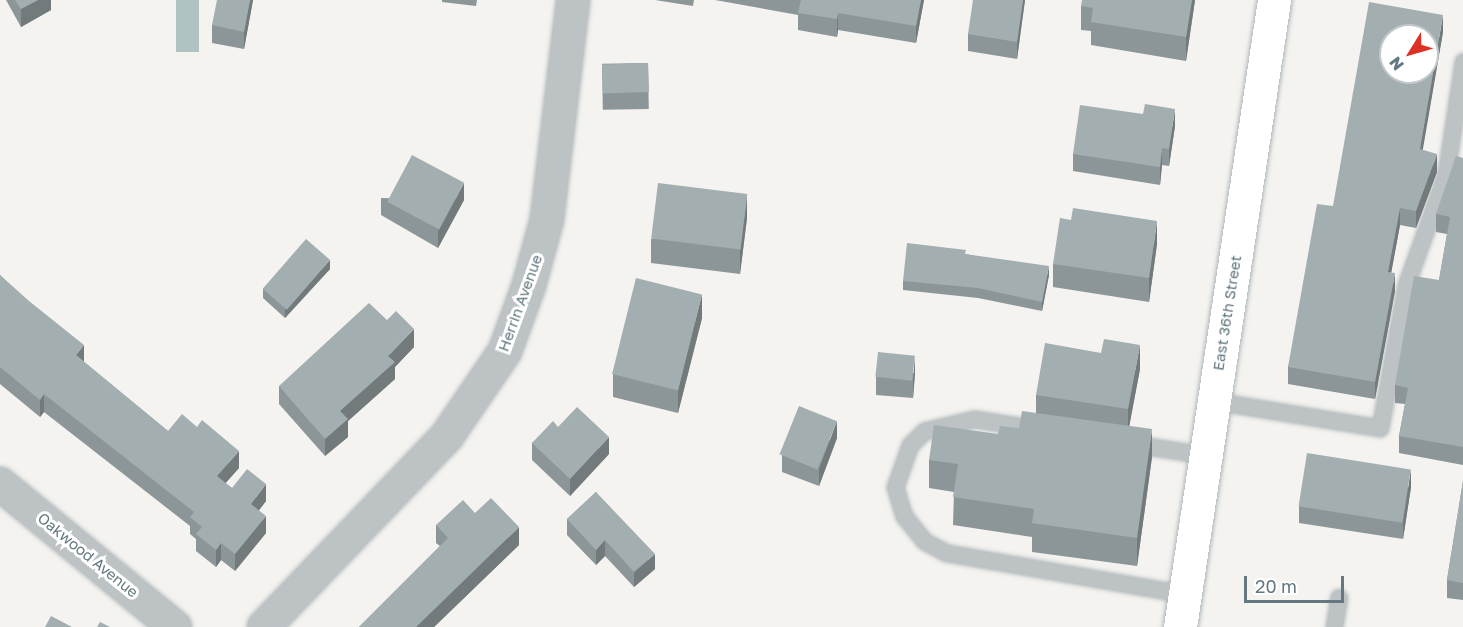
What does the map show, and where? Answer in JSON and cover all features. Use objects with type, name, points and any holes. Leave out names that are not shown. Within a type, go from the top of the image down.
[{"type":"street","name":"Herrin Avenue","points":[[264,627],[447,436],[505,351],[529,285],[547,219],[573,0]]},
{"type":"street","name":"East 36th Street","points":[[1181,627],[1274,0]]},
{"type":"street","name":"Oakwood Avenue","points":[[0,484],[175,627]]},
{"type":"lane","points":[[1214,401],[1380,429],[1406,285],[1446,174],[1463,61]]},
{"type":"lane","points":[[1053,432],[974,420],[924,431],[910,445],[895,487],[904,516],[924,541],[948,553],[1185,594]]},
{"type":"lane","points":[[1121,442],[1206,456]]},
{"type":"lane","points":[[1334,627],[1339,597]]},
{"type":"shaded area","points":[[176,0],[199,0],[199,52],[176,52]]},
{"type":"building","points":[[15,0],[38,0],[21,9]]},
{"type":"building","points":[[217,0],[250,0],[244,32],[212,25]]},
{"type":"building","points":[[801,0],[921,0],[916,26],[838,13],[837,19],[798,13]]},
{"type":"building","points":[[973,0],[1023,0],[1017,42],[968,34]]},
{"type":"building","points":[[1082,0],[1192,0],[1186,37],[1091,22],[1093,8],[1081,6]]},
{"type":"building","points":[[1369,2],[1443,15],[1439,38],[1439,24],[1379,24],[1379,84],[1431,84],[1420,149],[1437,154],[1416,211],[1400,208],[1388,272],[1395,273],[1375,382],[1288,367],[1317,204],[1333,206]]},
{"type":"building","points":[[648,63],[649,92],[603,94],[602,65]]},
{"type":"building","points":[[1145,104],[1175,109],[1169,149],[1162,148],[1160,167],[1073,154],[1080,105],[1143,114]]},
{"type":"building","points":[[412,155],[464,183],[439,229],[387,202]]},
{"type":"building","points":[[1456,156],[1463,158],[1463,447],[1399,436],[1408,388],[1395,385],[1414,276],[1439,280],[1450,217],[1436,214]]},
{"type":"building","points":[[658,183],[747,194],[741,250],[651,239]]},
{"type":"building","points":[[1073,208],[1157,221],[1149,278],[1053,264],[1060,218],[1071,220]]},
{"type":"building","points":[[306,239],[330,260],[287,310],[263,289]]},
{"type":"building","points":[[907,243],[966,250],[965,254],[1049,266],[1042,302],[978,288],[903,281]]},
{"type":"building","points":[[0,275],[84,345],[76,355],[168,431],[182,414],[197,427],[202,420],[239,451],[217,476],[232,488],[247,469],[266,484],[251,504],[266,516],[235,554],[221,543],[216,550],[196,534],[202,527],[190,517],[194,512],[44,394],[40,400],[0,367]]},
{"type":"building","points":[[636,278],[702,294],[678,391],[612,374]]},
{"type":"building","points":[[369,303],[387,320],[396,311],[414,329],[388,356],[395,362],[340,411],[348,419],[325,439],[279,386]]},
{"type":"building","points":[[1104,339],[1140,345],[1128,409],[1036,395],[1045,343],[1101,353]]},
{"type":"building","points":[[878,352],[915,356],[912,381],[875,377]]},
{"type":"building","points":[[799,406],[837,421],[818,470],[780,454]]},
{"type":"building","points":[[577,407],[609,437],[570,479],[532,443],[553,421],[558,427]]},
{"type":"building","points":[[1022,411],[1152,429],[1137,538],[1032,523],[1034,509],[953,497],[958,464],[929,460],[934,425],[998,434],[1000,426],[1019,428]]},
{"type":"building","points":[[1307,453],[1411,469],[1402,523],[1299,506]]},
{"type":"building","points":[[1463,481],[1463,583],[1447,580]]},
{"type":"building","points":[[596,492],[655,554],[634,572],[605,540],[596,550],[567,519]]},
{"type":"building","points":[[491,498],[519,527],[416,627],[359,627],[448,538],[436,525],[463,500],[475,513]]},
{"type":"building","points":[[51,616],[72,627],[45,627]]},
{"type":"building","points":[[100,622],[110,627],[97,627]]}]
